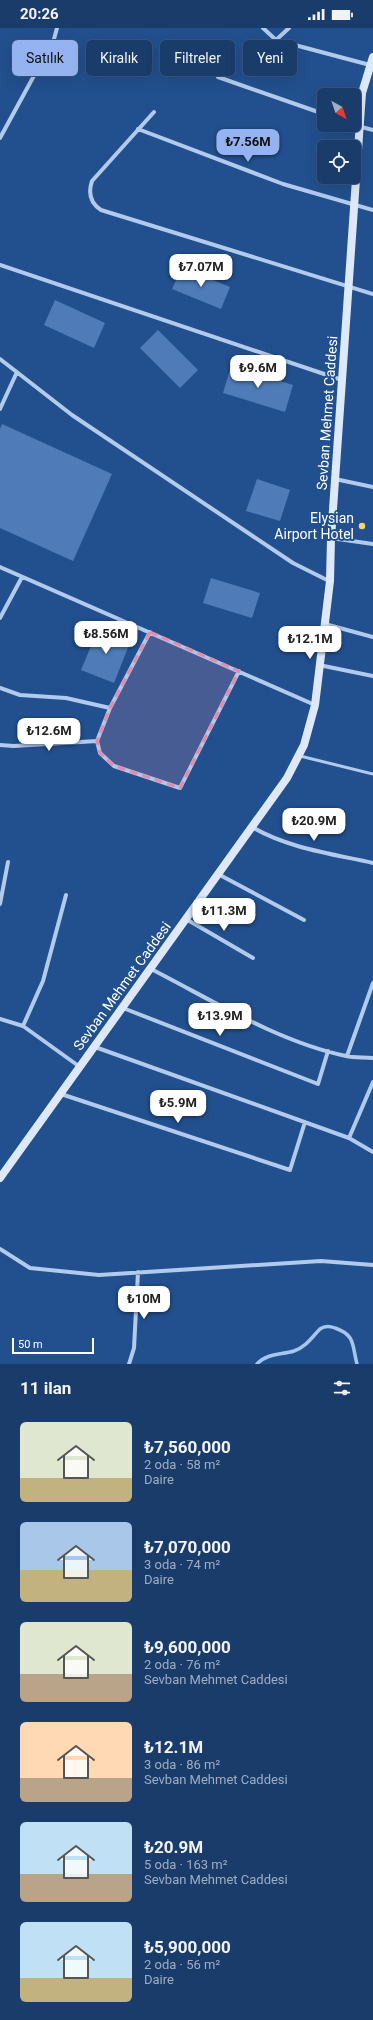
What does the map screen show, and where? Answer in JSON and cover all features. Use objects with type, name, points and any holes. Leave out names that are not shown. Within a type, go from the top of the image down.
[{"type":"main road","name":"Sevban Mehmet Caddesi","points":[[361,100],[372,61]]},
{"type":"main road","name":"Sevban Mehmet Caddesi","points":[[0,1178],[287,778],[299,755],[311,722],[315,705],[330,581],[331,538],[355,206],[357,132]]},
{"type":"street","points":[[0,138],[54,39],[57,28]]},
{"type":"street","points":[[264,28],[276,40],[289,28]]},
{"type":"street","points":[[297,45],[372,61]]},
{"type":"street","points":[[218,77],[317,112]]},
{"type":"street","points":[[154,112],[92,181],[90,192],[91,198],[96,207],[101,210],[349,288],[373,294]]},
{"type":"street","points":[[361,127],[373,130]]},
{"type":"street","points":[[138,129],[282,184],[373,210]]},
{"type":"street","points":[[0,265],[342,380]]},
{"type":"street","points":[[0,359],[72,414],[293,563],[330,581]]},
{"type":"street","points":[[0,409],[17,372]]},
{"type":"street","points":[[335,479],[373,487]]},
{"type":"street","points":[[331,538],[373,544]]},
{"type":"street","points":[[0,567],[315,705]]},
{"type":"street","points":[[0,618],[22,577]]},
{"type":"street","points":[[325,624],[373,637]]},
{"type":"street","points":[[150,632],[110,708],[97,741],[100,753],[114,766],[180,788],[239,671]]},
{"type":"street","points":[[319,665],[373,676]]},
{"type":"street","points":[[0,688],[20,695],[66,698],[110,708]]},
{"type":"street","points":[[0,745],[14,746],[97,741]]},
{"type":"street","points":[[252,827],[266,836],[320,851],[373,863]]},
{"type":"street","points":[[0,904],[8,862]]},
{"type":"street","points":[[218,874],[304,920]]},
{"type":"street","points":[[23,1026],[43,981],[66,895]]},
{"type":"street","points":[[186,919],[253,958]]},
{"type":"street","points":[[151,969],[268,1029],[308,1045],[346,1056],[373,1058]]},
{"type":"street","points":[[346,1056],[373,984]]},
{"type":"street","points":[[123,1008],[318,1084],[328,1051]]},
{"type":"street","points":[[0,1019],[23,1026],[80,1067]]},
{"type":"street","points":[[94,1047],[349,1138],[373,1152]]},
{"type":"street","points":[[349,1138],[373,1082]]},
{"type":"street","points":[[61,1094],[290,1170],[305,1122]]},
{"type":"street","points":[[0,1249],[30,1268],[99,1275],[321,1261],[373,1265]]},
{"type":"street","points":[[129,1364],[134,1348],[138,1272]]},
{"type":"lane","points":[[299,755],[373,774]]},
{"type":"highlighted area","points":[[150,632],[239,671],[180,788],[114,766],[100,753],[97,741],[110,708]]},
{"type":"building","points":[[182,267],[230,287],[221,309],[172,289]]},
{"type":"building","points":[[55,300],[105,323],[94,348],[44,325]]},
{"type":"building","points":[[158,330],[198,370],[180,388],[140,348]]},
{"type":"building","points":[[231,366],[293,385],[285,412],[223,393]]},
{"type":"building","points":[[2,424],[112,474],[73,561],[0,528],[0,429]]},
{"type":"building","points":[[257,479],[290,490],[280,521],[246,511]]},
{"type":"building","points":[[211,578],[260,593],[252,618],[203,603]]},
{"type":"building","points":[[99,627],[131,640],[114,683],[81,670]]},
{"type":"waterway","points":[[257,1364],[261,1360],[270,1356],[298,1349],[323,1327],[333,1327],[347,1334],[352,1342],[357,1364]]},
{"type":"place","name":"Elysian Airport Hotel","points":[[362,526]]}]
